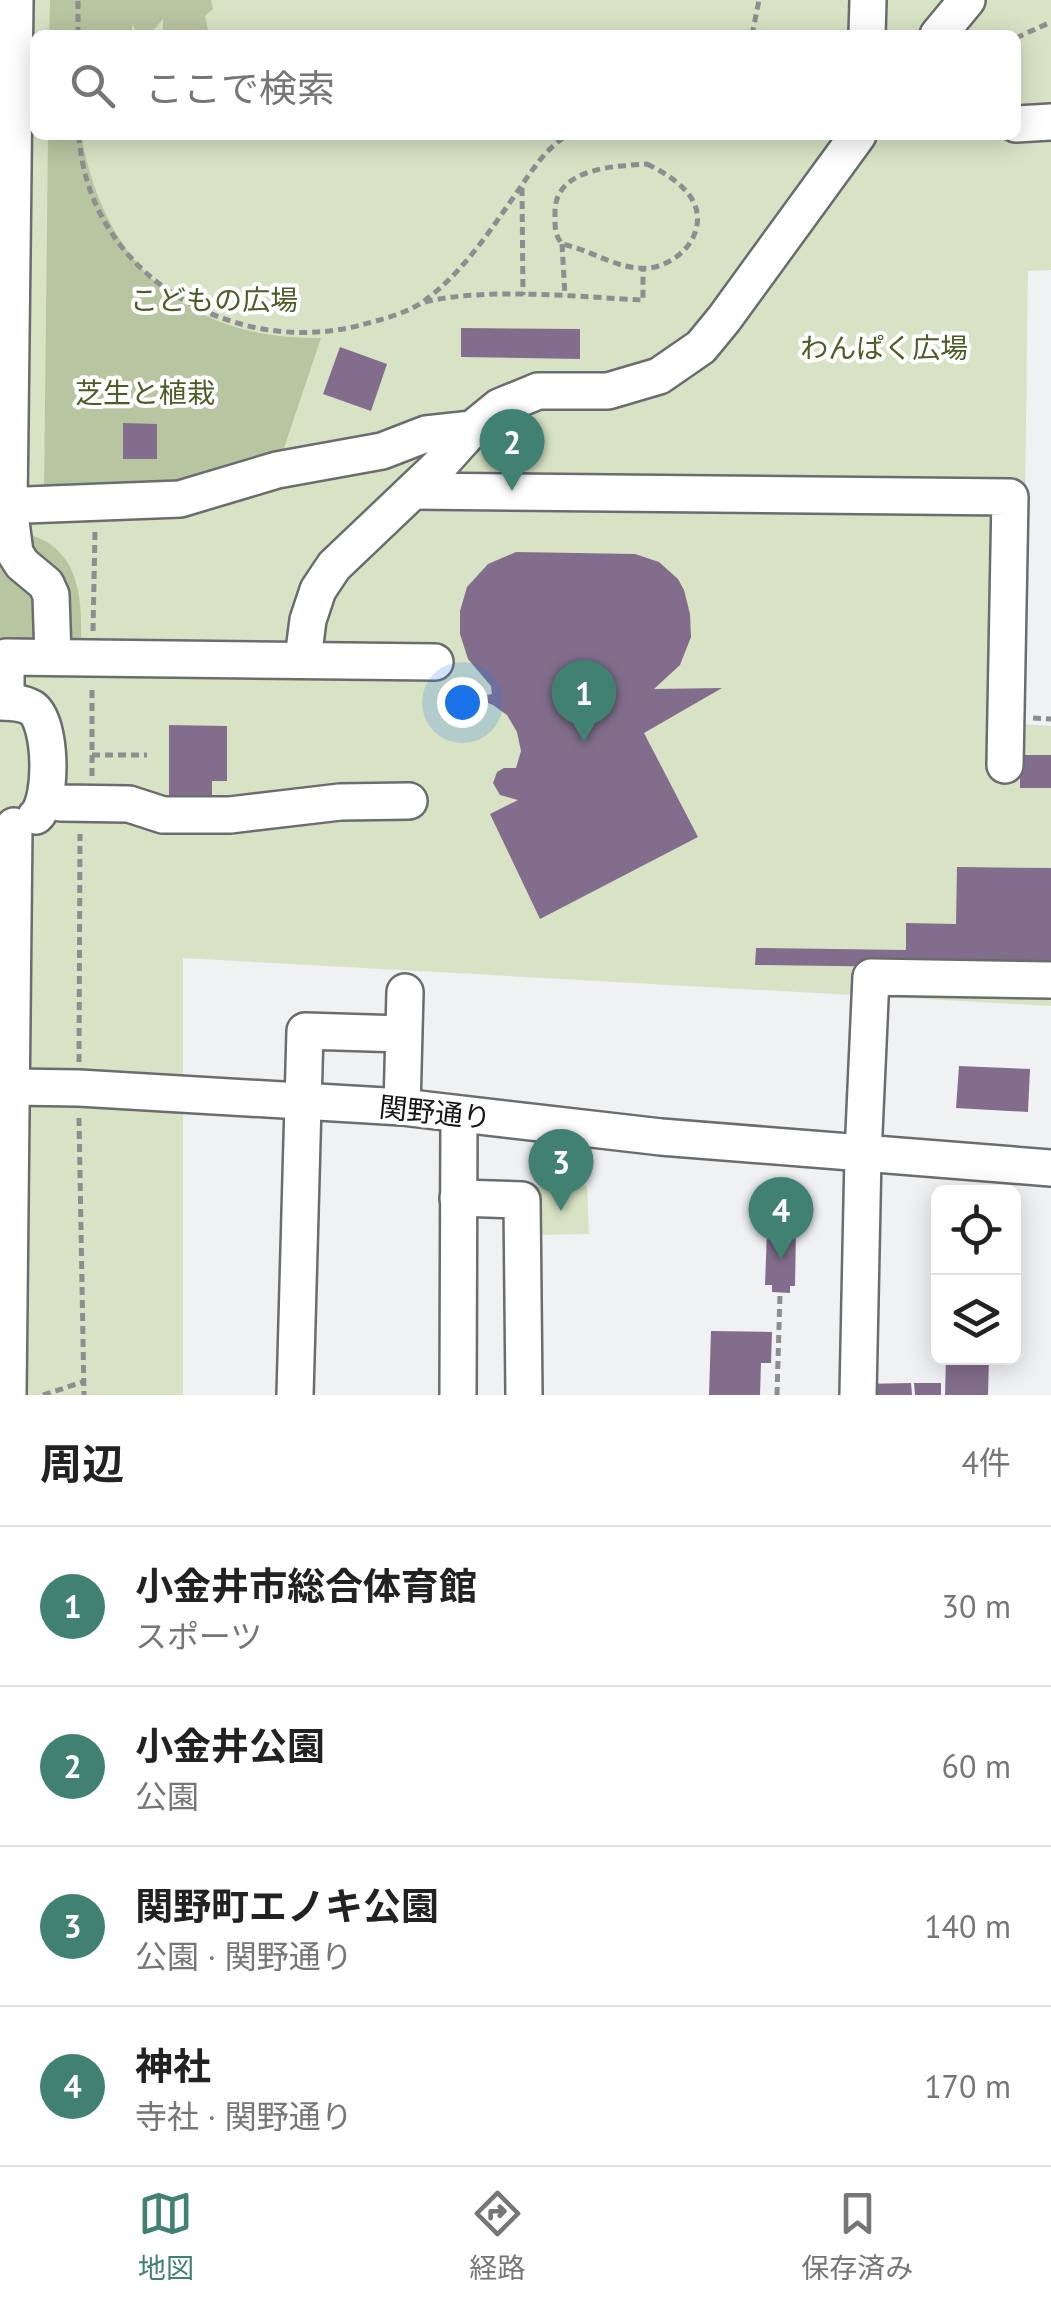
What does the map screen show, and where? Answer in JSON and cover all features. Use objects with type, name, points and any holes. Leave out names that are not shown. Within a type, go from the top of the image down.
[{"type":"street","points":[[14,0],[5,506],[15,553],[46,584],[51,595],[53,656]]},
{"type":"street","points":[[867,30],[868,0]]},
{"type":"street","points":[[942,30],[966,0]]},
{"type":"street","points":[[1021,124],[1051,122]]},
{"type":"street","points":[[303,659],[308,620],[318,590],[334,566],[472,430],[500,408],[538,390],[608,391],[660,376],[700,347],[854,140]]},
{"type":"street","points":[[5,506],[180,499],[277,470],[382,450],[426,434],[472,430]]},
{"type":"street","points":[[413,491],[1010,497],[1005,764]]},
{"type":"street","points":[[8,1395],[7,826],[30,820],[42,810],[46,800],[46,739],[42,719],[33,709],[18,702],[3,702],[6,656],[435,662]]},
{"type":"street","points":[[46,800],[129,804],[163,814],[230,815],[340,802],[409,801]]},
{"type":"street","points":[[858,1395],[862,1155],[871,977],[1051,980]]},
{"type":"street","points":[[402,1107],[405,992]]},
{"type":"street","points":[[294,1395],[305,1031],[403,1034]]},
{"type":"street","name":"関野通り","points":[[6,1092],[79,1088],[402,1107],[862,1155],[1051,1168]]},
{"type":"street","points":[[458,1395],[459,1115]]},
{"type":"street","points":[[458,1198],[522,1200],[524,1395]]},
{"type":"path","points":[[78,0],[78,30]]},
{"type":"path","points":[[753,30],[759,0]]},
{"type":"path","points":[[1021,36],[1051,22]]},
{"type":"path","points":[[79,140],[88,181],[120,243],[155,281],[204,312],[248,328],[316,333],[372,322],[442,298],[524,295],[643,300],[643,268]]},
{"type":"path","points":[[422,303],[485,239],[541,157],[561,140]]},
{"type":"path","points":[[646,164],[665,172],[691,198],[698,220],[690,244],[670,265],[643,268],[606,262],[590,250],[562,244],[555,236],[555,204],[564,186],[606,166],[646,164]]},
{"type":"path","points":[[522,185],[524,295]]},
{"type":"path","points":[[562,244],[565,296]]},
{"type":"path","points":[[84,1395],[78,836],[91,816],[95,501]]},
{"type":"path","points":[[92,754],[147,755]]},
{"type":"path","points":[[777,1395],[780,1293]]},
{"type":"path","points":[[43,1395],[83,1382]]},
{"type":"green space","points":[[0,0],[1051,0],[1051,270],[1028,271],[1022,724],[1051,726],[1051,1006],[183,958],[183,1395],[0,1395]]},
{"type":"green space","points":[[50,0],[211,0],[213,9],[205,16],[208,30],[163,30],[163,19],[154,30],[135,30],[133,24],[131,30],[49,30]]},
{"type":"green space","name":"芝生と植栽","points":[[48,140],[82,140],[110,222],[132,257],[160,286],[193,309],[230,325],[273,335],[321,338],[280,460],[185,487],[44,493]]},
{"type":"green space","points":[[28,534],[58,551],[74,576],[81,641],[67,638],[30,551]]},
{"type":"green space","points":[[0,555],[9,573],[33,599],[38,644],[0,643]]},
{"type":"green space","points":[[587,1185],[589,1234],[534,1235],[532,1187]]},
{"type":"building","points":[[461,328],[580,329],[580,359],[461,357]]},
{"type":"building","points":[[340,347],[387,364],[371,411],[323,394]]},
{"type":"building","points":[[123,423],[157,424],[157,459],[123,459]]},
{"type":"building","points":[[516,552],[635,554],[659,562],[684,590],[691,637],[680,665],[654,689],[722,688],[644,733],[698,837],[540,919],[490,814],[518,800],[500,795],[493,783],[497,772],[516,768],[521,751],[517,732],[507,715],[475,698],[492,694],[491,686],[468,659],[460,634],[460,611],[467,587],[488,564]]},
{"type":"building","points":[[169,725],[227,726],[227,781],[212,781],[212,805],[169,804]]},
{"type":"building","points":[[1020,755],[1051,755],[1051,788],[1020,788]]},
{"type":"building","points":[[957,867],[1051,868],[1051,969],[755,965],[756,948],[906,950],[906,923],[956,924]]},
{"type":"building","points":[[959,1066],[1030,1069],[1028,1112],[956,1108]]},
{"type":"building","points":[[767,1230],[796,1230],[795,1286],[790,1286],[790,1293],[772,1292],[772,1285],[765,1285]]},
{"type":"building","points":[[711,1331],[772,1332],[771,1363],[761,1363],[760,1395],[709,1395]]},
{"type":"building","points":[[946,1365],[989,1365],[988,1395],[945,1395]]},
{"type":"building","points":[[911,1383],[912,1395],[860,1395],[860,1384]]},
{"type":"building","points":[[914,1383],[941,1383],[941,1395],[915,1395]]},
{"type":"place","name":"小金井公園","points":[[512,491]]},
{"type":"place","name":"小金井市総合体育館","points":[[584,742]]},
{"type":"place","name":"関野町エノキ公園","points":[[561,1211]]},
{"type":"place","name":"神社","points":[[781,1259]]},
{"type":"park label","name":"こどもの広場","points":[[214,299]]},
{"type":"park label","name":"わんぱく広場","points":[[884,347]]}]
